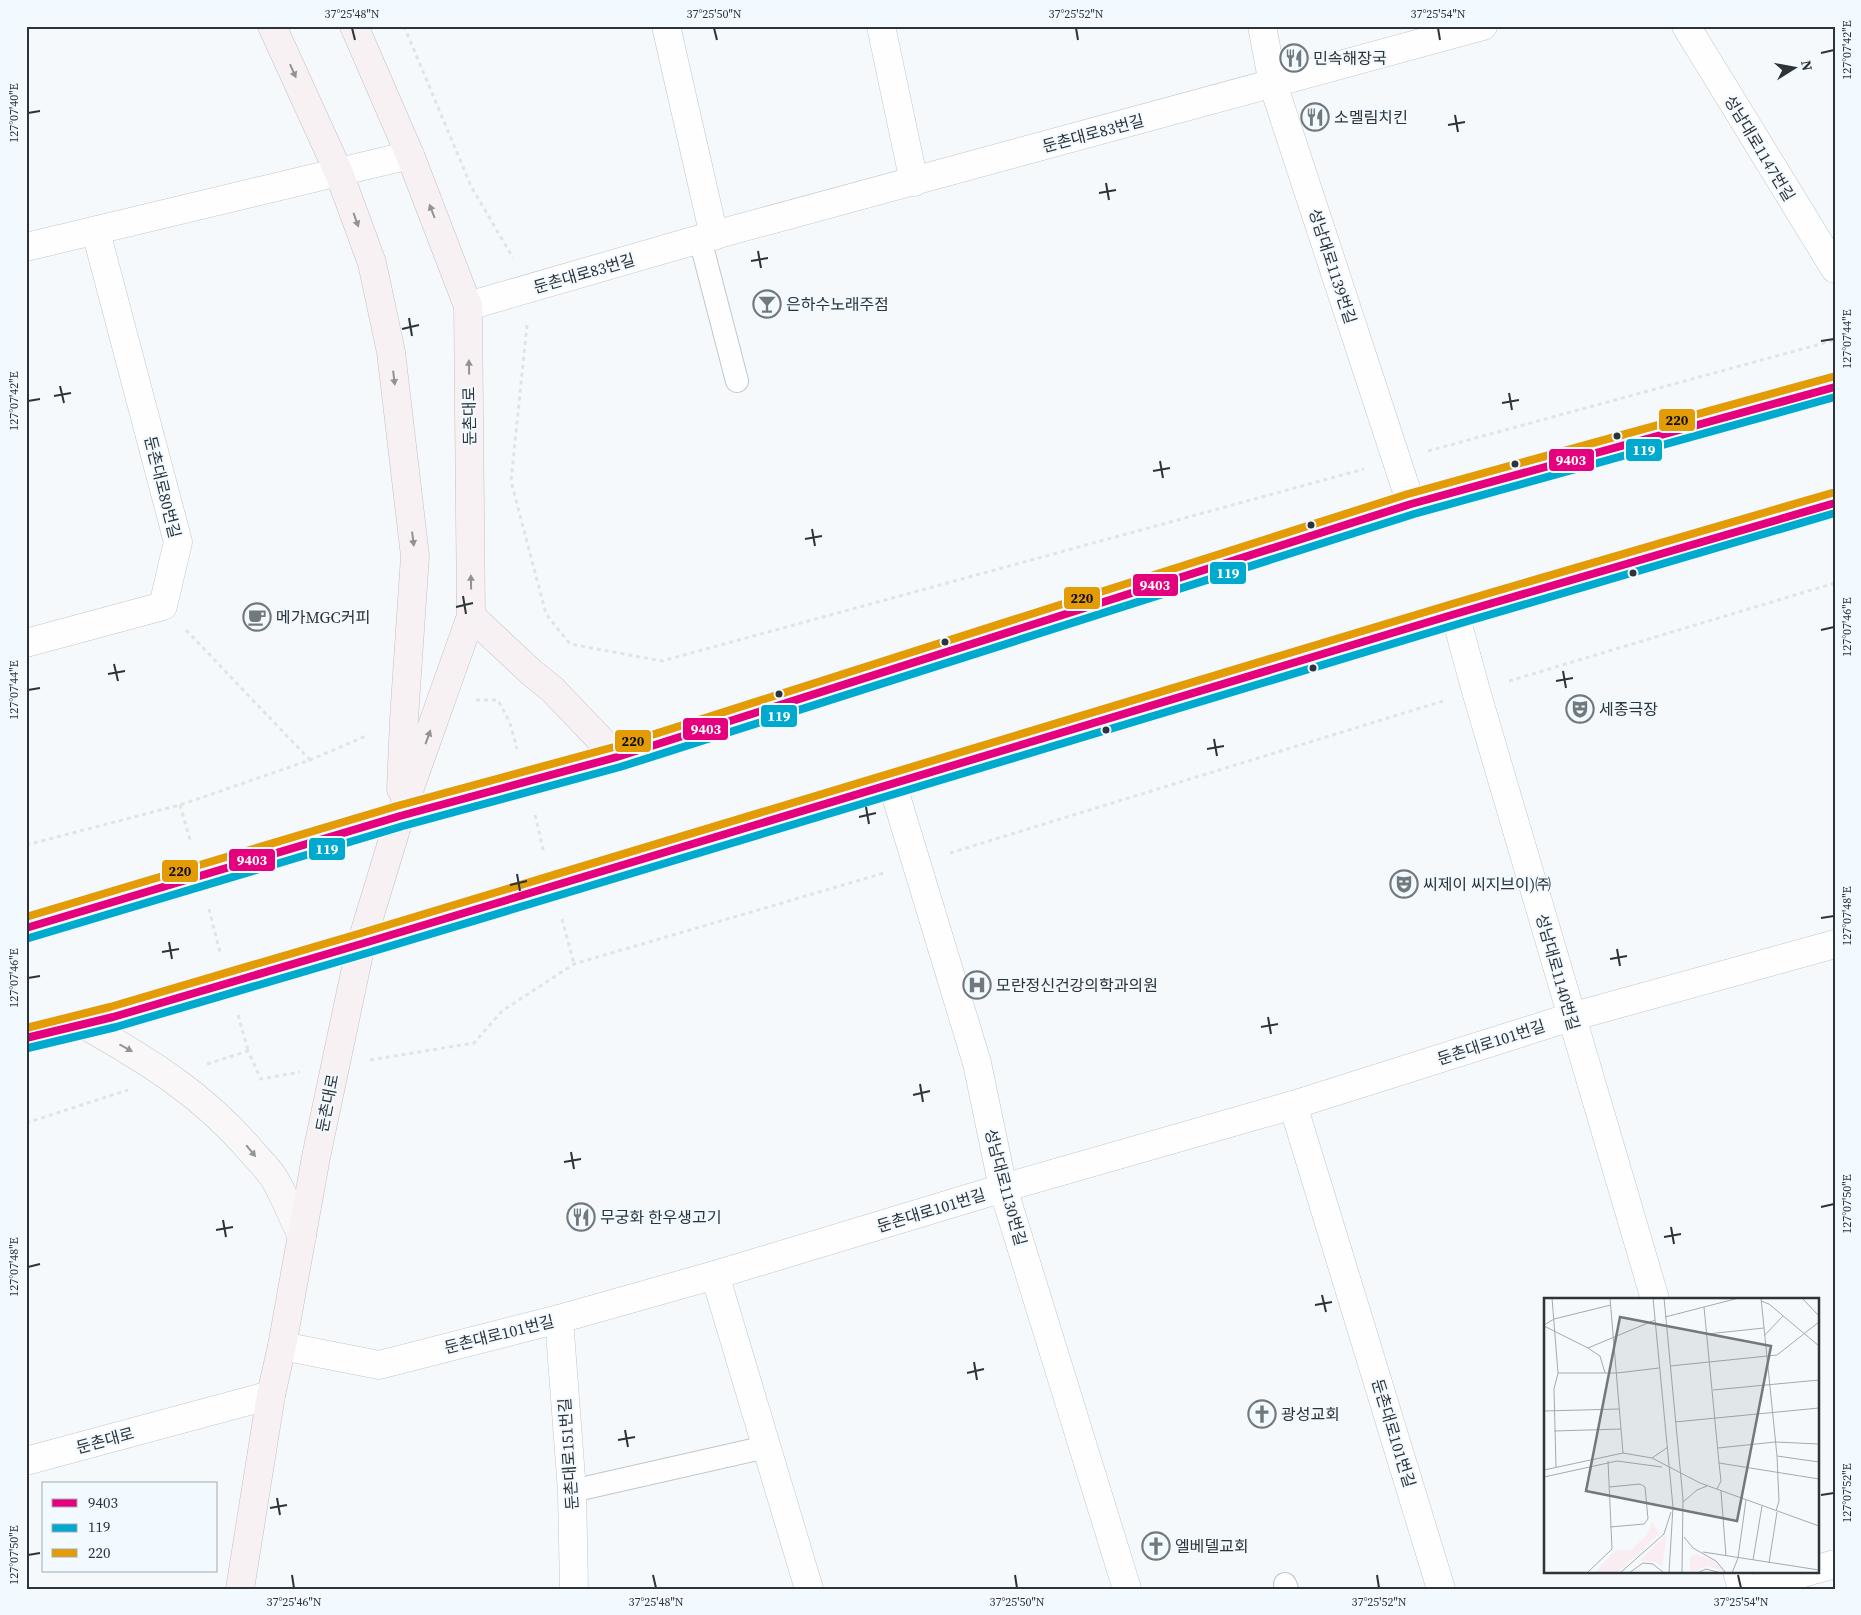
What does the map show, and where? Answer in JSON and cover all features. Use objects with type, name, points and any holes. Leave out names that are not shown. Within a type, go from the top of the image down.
[{"type":"main road","name":"둔촌대로","points":[[272,26],[339,173],[372,263],[391,352],[415,556],[404,719],[400,816]]},
{"type":"main road","name":"둔촌대로","points":[[240,1589],[271,1395],[282,1346],[332,1075],[361,944],[400,816],[471,616],[468,306],[410,155],[354,26]]},
{"type":"main road","points":[[26,928],[400,816],[617,757],[1411,504],[1835,387]]},
{"type":"main road","points":[[26,1038],[83,1024],[361,944],[1456,614],[1835,503]]},
{"type":"main road","points":[[471,616],[532,673],[552,689],[617,757]]},
{"type":"street","points":[[666,26],[707,238]]},
{"type":"street","points":[[881,26],[914,182]]},
{"type":"street","name":"성남대로1139번길","points":[[1262,26],[1273,84],[1411,504]]},
{"type":"street","name":"둔촌대로83번길","points":[[468,306],[707,238],[1483,26]]},
{"type":"street","name":"성남대로1147번길","points":[[1686,26],[1835,269]]},
{"type":"street","points":[[26,247],[96,232],[410,155]]},
{"type":"street","name":"둔촌대로80번길","points":[[96,232],[178,542],[163,606]]},
{"type":"street","points":[[26,643],[163,606]]},
{"type":"street","name":"성남대로1140번길","points":[[1456,614],[1476,691],[1655,1298]]},
{"type":"street","name":"성남대로1130번길","points":[[892,783],[977,1062],[1003,1188],[1128,1589]]},
{"type":"street","name":"둔촌대로101번길","points":[[282,1346],[379,1365],[559,1319],[715,1276],[1003,1188],[1293,1105],[1571,1017],[1835,944]]},
{"type":"street","points":[[83,1024],[138,1055],[191,1091],[239,1137],[273,1178],[302,1236]]},
{"type":"street","name":"둔촌대로101번길","points":[[1293,1105],[1441,1589]]},
{"type":"street","points":[[715,1276],[808,1589]]},
{"type":"street","name":"둔촌대로151번길","points":[[559,1319],[572,1491],[574,1589]]},
{"type":"street","name":"둔촌대로","points":[[26,1461],[271,1395]]},
{"type":"street","points":[[1818,1569],[1835,1564]]},
{"type":"street","points":[[1737,1572],[1742,1589]]},
{"type":"street","points":[[1753,1589],[1807,1572]]},
{"type":"lane","points":[[707,238],[737,381]]},
{"type":"lane","points":[[572,1491],[766,1447]]},
{"type":"path","points":[[570,644],[662,661],[1835,340]]},
{"type":"path","points":[[474,1043],[502,1010],[574,964],[917,864],[1476,691],[1835,583]]},
{"type":"path","points":[[26,845],[180,805],[310,760],[163,606]]},
{"type":"path","points":[[479,700],[498,700],[510,723],[574,964]]},
{"type":"path","points":[[180,805],[248,1050]]},
{"type":"transit line","name":"220","points":[[26,917],[397,806],[614,747],[1408,494],[1832,377]]},
{"type":"transit line","name":"9403","points":[[26,928],[400,816],[617,757],[1411,504],[1835,387]]},
{"type":"transit line","name":"119","points":[[29,938],[403,826],[620,767],[1414,514],[1835,397]]},
{"type":"transit line","name":"220","points":[[26,1028],[110,1007],[358,934],[1452,604],[1832,493]]},
{"type":"transit line","name":"9403","points":[[26,1038],[113,1017],[361,944],[1455,614],[1835,503]]},
{"type":"transit line","name":"119","points":[[28,1048],[116,1027],[364,954],[1458,624],[1835,513]]},
{"type":"place","name":"민속해장국","points":[[1294,58]]},
{"type":"place","name":"소멜림치킨","points":[[1315,117]]},
{"type":"place","name":"은하수노래주점","points":[[767,304]]},
{"type":"place","name":"메가MGC커피","points":[[257,617]]},
{"type":"place","name":"세종극장","points":[[1580,709]]},
{"type":"place","name":"씨제이 씨지브이)㈜","points":[[1404,884]]},
{"type":"place","name":"모란정신건강의학과의원","points":[[977,985]]},
{"type":"place","name":"무궁화 한우생고기","points":[[581,1217]]},
{"type":"place","name":"광성교회","points":[[1262,1414]]},
{"type":"place","name":"엘베델교회","points":[[1156,1546]]}]
